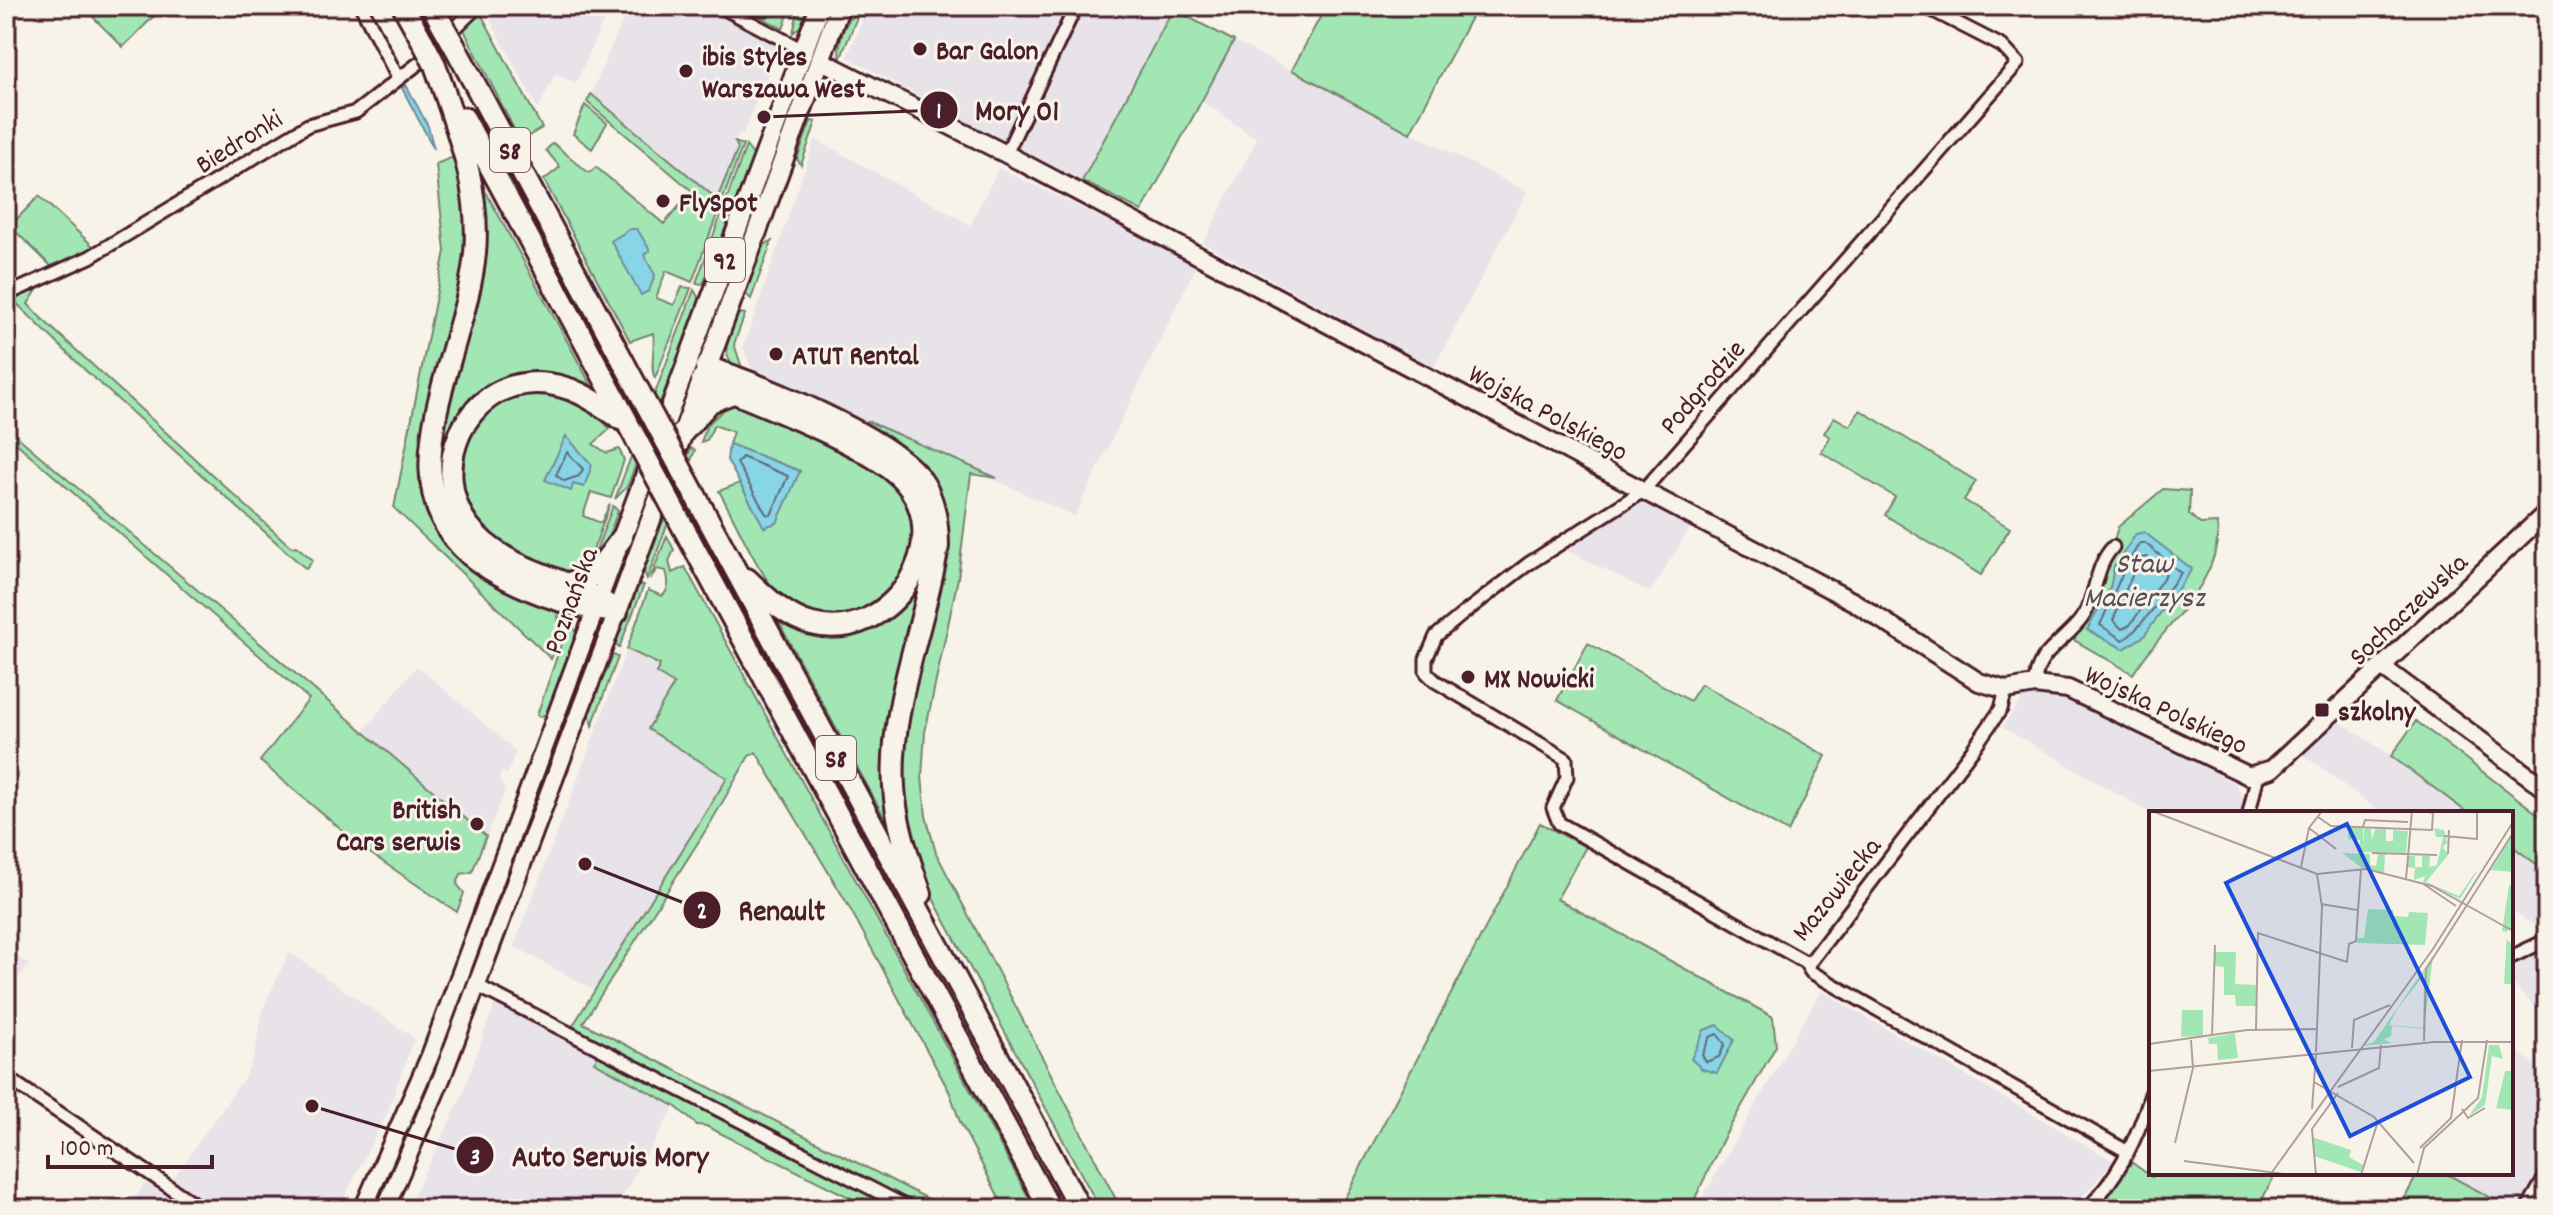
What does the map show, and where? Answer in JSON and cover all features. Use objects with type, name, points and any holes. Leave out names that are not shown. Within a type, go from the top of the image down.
[{"type":"highway","name":"S8","points":[[403,6],[1050,1209]]},
{"type":"highway","name":"S8","points":[[437,15],[1080,1209]]},
{"type":"highway","points":[[435,65],[466,161],[476,225],[470,285],[429,449],[430,485],[436,506],[460,545],[486,566],[578,607],[598,604]]},
{"type":"highway","points":[[698,371],[733,393],[885,465],[903,481],[915,500],[924,533],[921,553],[907,587],[887,608],[852,624],[812,624],[791,615],[736,568]]},
{"type":"highway","points":[[698,371],[739,378],[866,437],[908,465],[928,492],[937,521],[938,546],[900,710],[893,765],[901,834],[939,947]]},
{"type":"highway","points":[[617,612],[566,584],[498,554],[469,526],[456,504],[451,485],[454,443],[467,418],[497,392],[519,384],[566,387],[591,398],[628,424]]},
{"type":"highway","points":[[683,432],[710,402],[733,393]]},
{"type":"highway","points":[[566,584],[594,575],[622,538]]},
{"type":"main road","name":"Poznańska","points":[[617,612],[683,432],[698,371],[820,6]]},
{"type":"main road","name":"Poznańska","points":[[622,538],[698,371],[840,6]]},
{"type":"street","points":[[361,6],[398,78]]},
{"type":"street","name":"Biedronki","points":[[9,291],[90,257],[308,125],[356,112],[419,63],[478,6]]},
{"type":"street","points":[[719,6],[803,50]]},
{"type":"street","points":[[1006,154],[1076,6]]},
{"type":"street","name":"Podgrodzie","points":[[1559,823],[1553,808],[1567,777],[1566,759],[1435,681],[1426,672],[1426,659],[1436,636],[1540,556],[1643,491],[2018,63],[2002,46],[1924,6]]},
{"type":"street","name":"Wojska Polskiego","points":[[820,60],[1006,154],[1854,602],[1979,682],[2006,690],[2035,685],[2068,689],[2224,766],[2249,776],[2258,774]]},
{"type":"street","name":"Sochaczewska","points":[[2258,774],[2272,769],[2547,512]]},
{"type":"street","name":"Poznańska","points":[[363,1209],[430,1056],[622,538]]},
{"type":"street","points":[[2035,685],[2035,671],[2044,656],[2082,618],[2096,592],[2098,570],[2113,547]]},
{"type":"street","name":"Poznańska","points":[[385,1209],[422,1128],[617,612]]},
{"type":"street","points":[[2382,667],[2547,790]]},
{"type":"street","name":"Mazowiecka","points":[[1559,823],[1805,962],[1811,961],[1973,749],[2001,709],[2006,690]]},
{"type":"street","points":[[2249,811],[2258,774]]},
{"type":"street","points":[[2513,956],[2547,940]]},
{"type":"street","points":[[1805,962],[1811,972],[2128,1152]]},
{"type":"street","points":[[476,985],[911,1209]]},
{"type":"street","points":[[6,1077],[202,1209]]},
{"type":"street","points":[[2087,1209],[2105,1191],[2128,1152],[2149,1099]]},
{"type":"street","points":[[2528,1209],[2547,1174]]},
{"type":"shaded area","points":[[494,6],[610,6],[576,83],[555,74],[538,109],[486,12]]},
{"type":"shaded area","points":[[629,6],[700,6],[779,44],[764,90],[761,89],[743,134],[739,133],[735,142],[738,148],[717,199],[591,94]]},
{"type":"shaded area","points":[[868,6],[1072,6],[1005,143],[847,57]]},
{"type":"shaded area","points":[[1085,6],[1166,6],[1173,9],[1082,181],[1017,149]]},
{"type":"shaded area","points":[[1234,41],[1527,192],[1434,367],[1203,243],[1257,139],[1202,101]]},
{"type":"shaded area","points":[[815,139],[970,225],[999,168],[1197,264],[1075,516],[753,371],[743,348]]},
{"type":"shaded area","points":[[1641,495],[1693,523],[1650,592],[1560,547]]},
{"type":"shaded area","points":[[627,649],[661,665],[656,672],[674,684],[648,729],[728,778],[594,990],[514,946]]},
{"type":"shaded area","points":[[417,666],[516,751],[507,774],[502,771],[499,778],[505,791],[486,836],[361,734]]},
{"type":"shaded area","points":[[2041,693],[2064,695],[2115,717],[2236,784],[2246,806],[2244,811],[2149,812],[2002,727],[2024,698]]},
{"type":"shaded area","points":[[2340,722],[2465,811],[2379,811],[2301,753]]},
{"type":"shaded area","points":[[2513,846],[2547,872],[2547,927],[2540,930],[2513,910]]},
{"type":"shaded area","points":[[6,949],[29,965],[6,993]]},
{"type":"shaded area","points":[[2547,949],[2547,1019],[2513,984],[2513,965]]},
{"type":"shaded area","points":[[289,952],[414,1038],[386,1116],[338,1209],[127,1209],[149,1178],[166,1189],[246,1075],[254,1057],[263,1009]]},
{"type":"shaded area","points":[[1821,991],[2113,1161],[2072,1209],[1696,1209]]},
{"type":"shaded area","points":[[495,1003],[596,1056],[595,1062],[675,1106],[615,1209],[459,1209],[436,1200],[429,1209],[407,1209],[461,1098]]},
{"type":"shaded area","points":[[2513,1048],[2547,1076],[2547,1155],[2518,1209],[2449,1175],[2513,1175]]},
{"type":"green space","points":[[82,6],[164,6],[123,47]]},
{"type":"green space","points":[[749,6],[791,6],[783,29],[748,10]]},
{"type":"green space","points":[[799,6],[809,6],[802,25],[793,33]]},
{"type":"green space","points":[[1326,6],[1477,6],[1410,133],[1292,70]]},
{"type":"green space","points":[[1173,9],[1234,41],[1142,211],[1082,181]]},
{"type":"green space","points":[[480,12],[542,128],[520,141],[464,30]]},
{"type":"green space","points":[[859,12],[840,60],[843,32],[849,20]]},
{"type":"green space","points":[[794,90],[801,92],[706,346],[705,339]]},
{"type":"green space","points":[[591,94],[717,199],[738,148],[735,142],[743,145],[692,282],[666,271],[656,298],[674,305],[682,287],[691,288],[655,378],[653,333],[630,341],[544,180],[560,167],[546,150],[553,143],[589,173],[596,167],[664,224],[692,191],[587,102]]},
{"type":"green space","points":[[585,105],[607,123],[592,149],[573,134]]},
{"type":"green space","points":[[811,121],[816,122],[801,165],[797,159]]},
{"type":"green space","points":[[746,146],[754,156],[703,284],[696,283]]},
{"type":"green space","points":[[456,156],[467,208],[467,259],[427,409],[422,447],[423,483],[433,518],[467,564],[499,586],[555,605],[562,634],[551,659],[394,508],[445,251],[436,164]]},
{"type":"green space","points":[[475,172],[597,396],[531,374],[452,431],[445,506],[435,465],[441,428],[466,335]]},
{"type":"green space","points":[[39,196],[94,247],[52,267],[10,226]]},
{"type":"green space","points":[[772,241],[751,299],[746,294],[753,263],[761,249]]},
{"type":"green space","points":[[37,290],[28,304],[39,316],[291,547],[296,546],[313,560],[306,569],[85,370],[11,298]]},
{"type":"green space","points":[[694,290],[700,300],[627,487],[615,499]]},
{"type":"green space","points":[[740,313],[745,314],[734,344],[741,365],[739,370],[729,358],[726,342],[730,326]]},
{"type":"green space","points":[[692,382],[618,586],[609,595],[686,389]]},
{"type":"green space","points":[[532,389],[586,402],[610,429],[593,444],[607,453],[619,449],[624,460],[611,498],[591,492],[583,516],[601,523],[610,504],[592,553],[563,577],[481,532],[464,500],[461,483],[463,448],[478,417],[495,401]]},
{"type":"green space","points":[[733,401],[852,453],[886,476],[898,489],[913,521],[915,538],[908,571],[887,600],[864,613],[822,617],[796,608],[775,590],[757,564],[719,491],[740,483],[765,527],[800,471],[729,444],[733,432],[714,425],[707,440],[701,442],[707,425]]},
{"type":"green space","points":[[1860,410],[1976,481],[1964,500],[2010,528],[1981,575],[1885,515],[1895,497],[1821,452],[1830,437],[1824,433],[1834,417],[1850,426]]},
{"type":"green space","points":[[867,421],[997,478],[971,474],[958,578],[925,732],[922,776],[926,816],[936,853],[1121,1209],[1100,1209],[922,878],[903,816],[904,725],[945,563],[944,539],[936,500],[920,466],[902,448],[864,425]]},
{"type":"green space","points":[[6,427],[486,836],[472,872],[461,874],[457,884],[464,893],[457,912],[364,849],[260,761],[309,699],[6,434]]},
{"type":"green space","points":[[691,448],[695,450],[647,579],[644,571]]},
{"type":"green space","points":[[2163,489],[2190,491],[2189,514],[2200,524],[2217,523],[2217,545],[2201,585],[2133,674],[2074,640],[2098,594],[2118,527]]},
{"type":"green space","points":[[613,506],[618,511],[600,558],[597,563],[577,570],[594,555]]},
{"type":"green space","points":[[667,536],[674,550],[669,561],[672,573],[685,567],[1035,1209],[1005,1209],[960,1122],[950,1093],[847,903],[756,752],[749,756],[711,822],[583,1023],[948,1209],[921,1209],[572,1027],[727,778],[648,729],[674,684],[656,673],[660,665],[627,649],[648,590],[662,596],[668,588],[666,571],[657,569],[650,579]]},
{"type":"green space","points":[[926,566],[899,682],[895,837],[772,610],[839,628],[871,628],[882,623],[900,607]]},
{"type":"green space","points":[[644,585],[619,648],[614,643],[636,589]]},
{"type":"green space","points":[[563,608],[570,615],[576,634],[546,714],[540,717],[537,715],[565,633],[560,616]]},
{"type":"green space","points":[[596,630],[483,949],[476,948]]},
{"type":"green space","points":[[1588,643],[1690,701],[1701,684],[1826,756],[1788,832],[1557,700]]},
{"type":"green space","points":[[613,655],[618,657],[592,726],[589,711]]},
{"type":"green space","points":[[2416,721],[2547,821],[2547,872],[2513,846],[2513,811],[2465,811],[2391,756]]},
{"type":"green space","points":[[1540,823],[1586,847],[1557,899],[1773,1017],[1776,1046],[1723,1139],[1690,1209],[1339,1209]]},
{"type":"green space","points":[[444,1042],[447,1046],[379,1209],[376,1209],[404,1148]]},
{"type":"green space","points":[[600,1053],[900,1209],[873,1209],[706,1126],[697,1125],[675,1106],[594,1062]]},
{"type":"green space","points":[[2131,1162],[2152,1177],[2275,1175],[2257,1209],[2092,1209]]},
{"type":"green space","points":[[2417,1175],[2449,1175],[2512,1209],[2399,1209]]},
{"type":"water","points":[[406,85],[428,126],[434,149],[402,88]]},
{"type":"water","points":[[630,229],[637,229],[650,250],[644,255],[655,275],[649,291],[641,295],[611,241]]},
{"type":"water","points":[[566,436],[592,465],[584,487],[573,484],[571,491],[545,480]]},
{"type":"water","points":[[729,444],[800,471],[777,523],[764,527],[727,460]]},
{"type":"water","name":"Staw Macierzysz","points":[[2144,532],[2192,569],[2144,636],[2124,649],[2087,630],[2110,588],[2114,567],[2136,534]]},
{"type":"water","points":[[1718,1025],[1734,1040],[1717,1073],[1702,1069],[1691,1059],[1704,1030]]},
{"type":"place","name":"Bar Galon","points":[[920,49]]},
{"type":"place","name":"ibis Styles Warszawa West","points":[[686,71]]},
{"type":"place","name":"Mory 01","points":[[764,117]]},
{"type":"place","name":"FlySpot","points":[[663,201]]},
{"type":"place","name":"ATUT Rental","points":[[776,354]]},
{"type":"place","name":"MX Nowicki","points":[[1468,677]]},
{"type":"place","name":"szkolny","points":[[2322,710]]},
{"type":"place","name":"British Cars serwis","points":[[477,824]]},
{"type":"place","name":"Renault","points":[[585,864]]},
{"type":"place","name":"Auto Serwis Mory","points":[[312,1106]]}]
